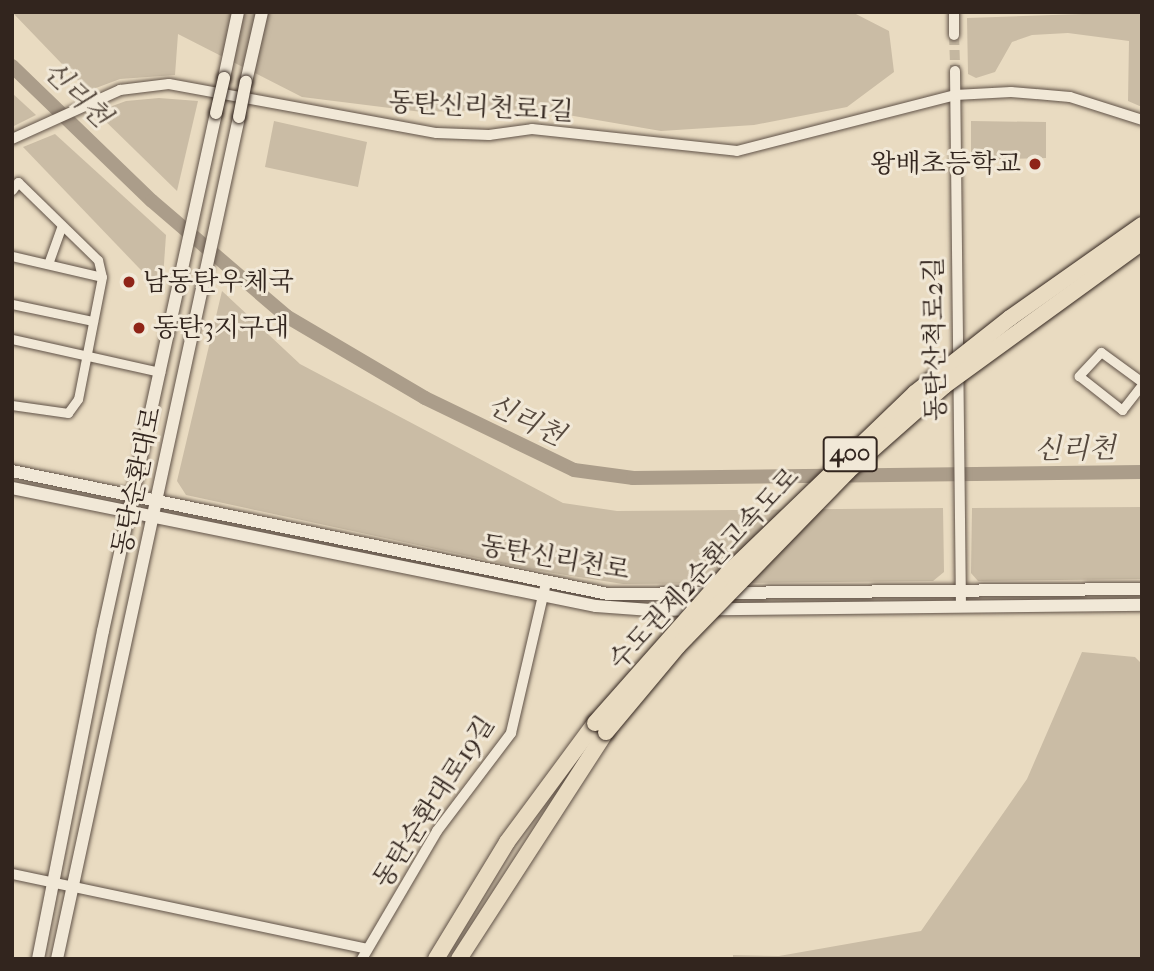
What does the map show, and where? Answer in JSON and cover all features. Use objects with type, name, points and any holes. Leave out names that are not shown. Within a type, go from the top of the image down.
[{"type":"highway","name":"수도권제2순환고속도로","points":[[436,959],[507,842],[727,574],[915,393],[1010,318],[1142,225]]},
{"type":"highway","name":"수도권제2순환고속도로","points":[[459,959],[601,727],[687,636],[848,471],[944,386],[1142,242]]},
{"type":"main road","name":"동탄순환대로","points":[[38,959],[119,558],[238,12]]},
{"type":"main road","name":"동탄순환대로","points":[[57,959],[261,12]]},
{"type":"main road","points":[[143,450],[152,462],[165,457]]},
{"type":"main road","name":"동탄신리천로","points":[[12,471],[594,592],[639,596],[1142,589]]},
{"type":"main road","points":[[79,503],[90,496],[83,486]]},
{"type":"main road","name":"동탄신리천로","points":[[12,488],[152,519],[589,605],[651,610],[1142,605]]},
{"type":"main road","points":[[208,530],[202,520],[211,513]]},
{"type":"main road","points":[[119,558],[133,551],[142,565]]},
{"type":"main road","points":[[496,587],[507,583],[502,573]]},
{"type":"main road","points":[[1002,591],[998,598],[1004,606]]},
{"type":"main road","points":[[589,605],[584,597],[594,592]]},
{"type":"main road","points":[[921,592],[926,599],[922,607]]},
{"type":"street","points":[[954,12],[954,35]]},
{"type":"street","name":"동탄산척로2길","points":[[955,71],[961,607]]},
{"type":"street","name":"동탄신리천로1길","points":[[12,139],[120,90],[169,84],[437,133],[489,135],[533,129],[737,151],[955,95],[1011,92],[1070,97],[1142,120]]},
{"type":"street","points":[[12,190],[18,182],[97,260],[102,277],[78,399],[68,413],[12,405]]},
{"type":"street","points":[[48,264],[62,225]]},
{"type":"street","points":[[12,256],[102,277]]},
{"type":"street","points":[[12,303],[93,321]]},
{"type":"street","points":[[12,339],[160,372]]},
{"type":"street","points":[[1101,352],[1142,383],[1122,410],[1079,376],[1101,352]]},
{"type":"street","name":"동탄순환대로19길","points":[[365,954],[437,831],[510,733],[546,582]]},
{"type":"street","points":[[12,874],[365,954]]},
{"type":"shaded area","points":[[12,12],[852,12],[889,31],[894,72],[847,107],[754,125],[661,131],[533,109],[422,112],[302,97],[178,34],[175,75],[120,79],[88,91]]},
{"type":"shaded area","points":[[1142,12],[1142,107],[1128,101],[1129,41],[1068,33],[1032,35],[1012,42],[995,72],[976,78],[968,74],[967,18]]},
{"type":"shaded area","points":[[12,93],[36,115],[12,127]]},
{"type":"shaded area","points":[[159,98],[198,101],[177,191],[96,112],[126,101]]},
{"type":"shaded area","points":[[274,121],[367,142],[358,187],[265,167]]},
{"type":"shaded area","points":[[971,121],[1046,122],[1046,158],[971,160]]},
{"type":"shaded area","points":[[55,134],[166,235],[162,292],[23,147]]},
{"type":"shaded area","points":[[222,291],[300,364],[563,503],[617,511],[943,508],[944,572],[933,581],[623,584],[528,569],[186,495],[177,481]]},
{"type":"shaded area","points":[[1142,507],[1142,579],[978,581],[971,573],[972,508]]},
{"type":"shaded area","points":[[1082,652],[1135,657],[1142,664],[1142,959],[733,959],[733,955],[779,956],[921,931],[1027,779]]},
{"type":"waterway","name":"신리천","points":[[12,66],[152,201],[286,316],[425,398],[574,470],[633,478],[1142,472]]},
{"type":"tunnel","points":[[954,35],[955,71]]},
{"type":"place","name":"왕배초등학교","points":[[1035,164]]},
{"type":"place","name":"남동탄우체국","points":[[129,282]]},
{"type":"place","name":"동탄3지구대","points":[[139,328]]}]
